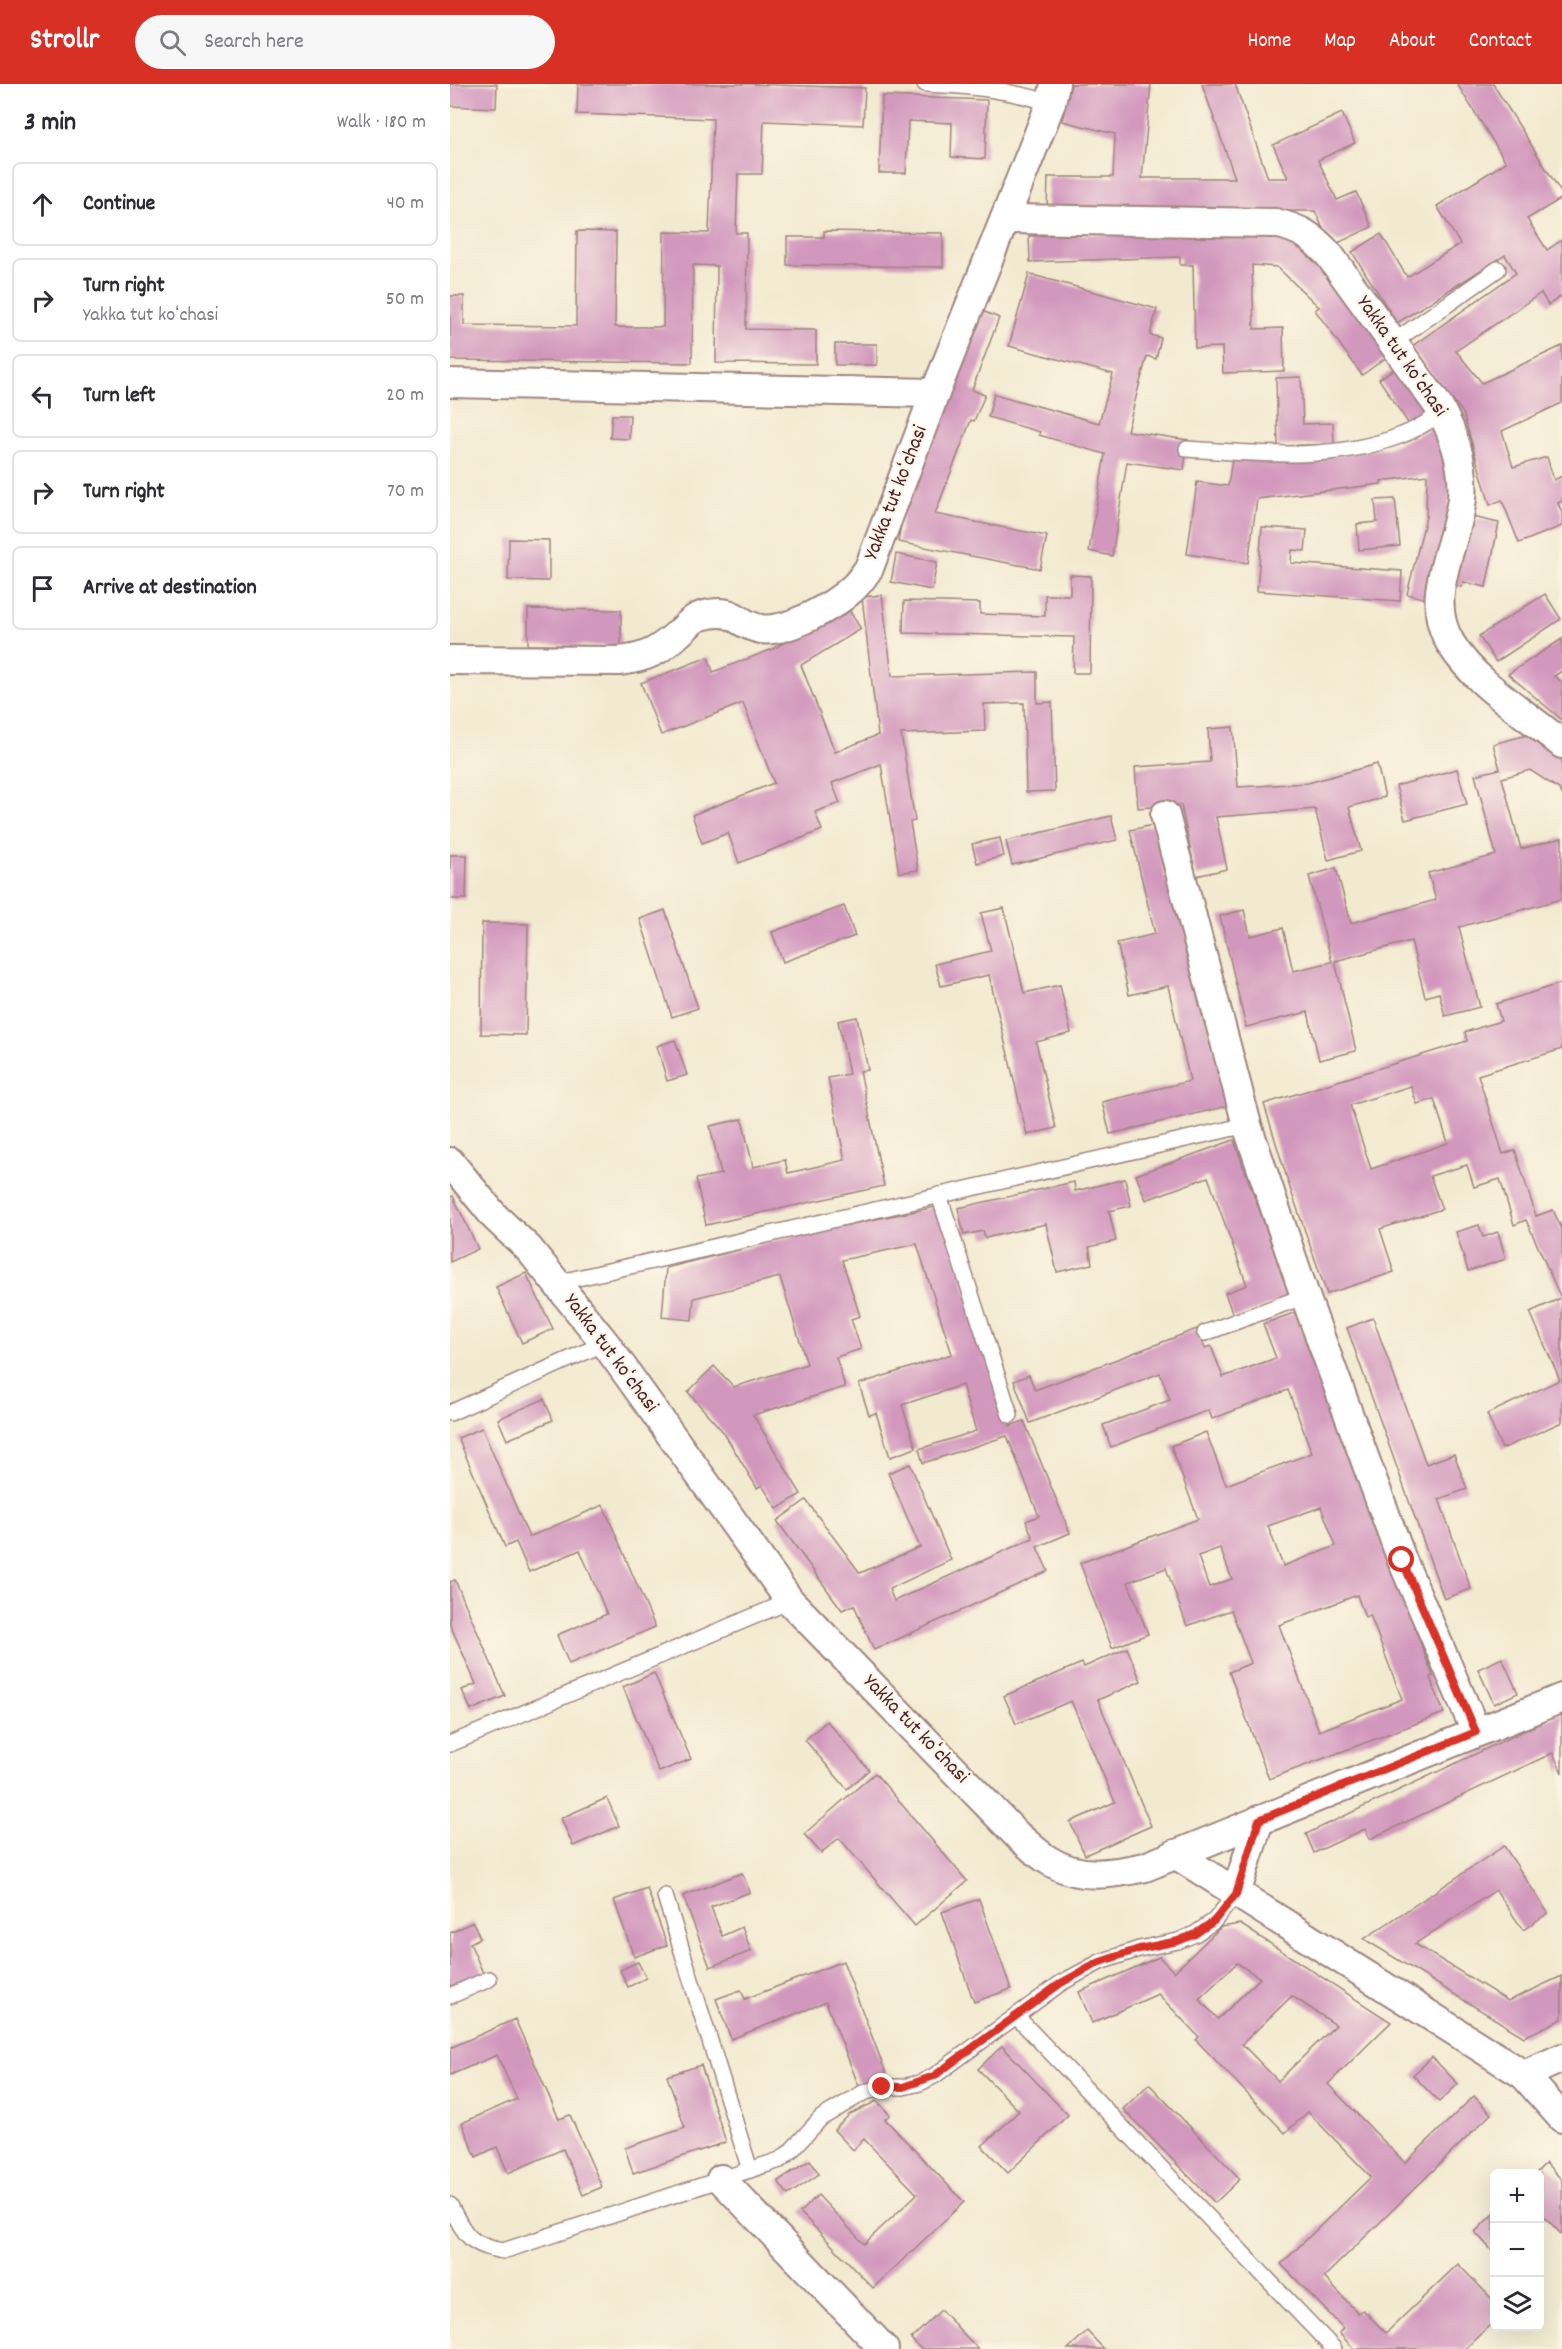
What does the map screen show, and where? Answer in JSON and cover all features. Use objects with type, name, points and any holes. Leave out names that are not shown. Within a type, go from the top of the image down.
[{"type":"street","name":"Yakka tut koʻchasi","points":[[450,660],[619,661],[641,659],[667,644],[697,617],[717,612],[735,615],[750,626],[764,629],[784,627],[839,600],[854,588],[869,567],[1053,93]]},
{"type":"street","name":"Yakka tut koʻchasi","points":[[1005,219],[1275,223],[1295,227],[1315,239],[1330,256],[1442,413],[1460,455],[1462,499],[1437,599],[1441,622],[1450,643],[1469,670],[1562,744]]},
{"type":"street","name":"Yakka tut koʻchasi","points":[[450,383],[935,393]]},
{"type":"street","points":[[1165,815],[1247,1125],[1305,1296],[1402,1560],[1476,1732]]},
{"type":"street","name":"Yakka tut koʻchasi","points":[[450,1162],[495,1217],[529,1249],[605,1343],[790,1600],[1019,1837],[1050,1862],[1080,1872],[1113,1874],[1145,1866],[1562,1698]]},
{"type":"street","points":[[1236,1894],[1259,1820]]},
{"type":"street","points":[[1176,1854],[1524,2075],[1562,2118]]},
{"type":"street","points":[[1524,2075],[1562,2058]]},
{"type":"street","points":[[721,2179],[884,2349]]},
{"type":"lane","points":[[925,84],[982,87],[1018,93],[1053,93]]},
{"type":"lane","points":[[1392,343],[1498,269]]},
{"type":"lane","points":[[1187,449],[1281,454],[1365,446],[1403,435],[1442,413]]},
{"type":"lane","points":[[556,1282],[1247,1125]]},
{"type":"lane","points":[[939,1195],[1010,1415]]},
{"type":"lane","points":[[1204,1333],[1305,1296]]},
{"type":"lane","points":[[450,1413],[605,1343]]},
{"type":"lane","points":[[450,1744],[790,1600]]},
{"type":"lane","points":[[450,2205],[467,2235],[483,2247],[503,2251],[780,2160],[821,2118],[863,2093],[882,2087],[903,2087],[920,2083],[934,2076],[1061,1983],[1100,1962],[1139,1949],[1178,1941],[1195,1934],[1214,1921],[1236,1894]]},
{"type":"lane","points":[[665,1896],[750,2170]]},
{"type":"lane","points":[[450,1996],[489,1978]]},
{"type":"lane","points":[[1017,2017],[1334,2349]]},
{"type":"building","points":[[450,84],[497,84],[496,108],[450,106]]},
{"type":"building","points":[[578,84],[749,84],[865,88],[863,125],[764,121],[762,174],[738,174],[736,233],[747,233],[746,329],[816,330],[816,364],[716,363],[717,266],[693,265],[692,363],[450,360],[450,296],[464,296],[464,325],[576,326],[577,231],[616,232],[615,327],[663,327],[664,232],[709,233],[713,119],[577,114]]},
{"type":"building","points":[[1071,84],[1151,84],[1142,178],[1235,178],[1202,84],[1235,84],[1268,178],[1288,178],[1273,145],[1342,113],[1355,143],[1318,160],[1337,200],[1356,192],[1372,227],[1338,243],[1325,233],[1315,211],[1047,211],[1048,177],[1113,177],[1115,134],[1062,121]]},
{"type":"building","points":[[1457,84],[1493,84],[1562,194],[1562,198],[1527,219],[1547,250],[1562,240],[1562,296],[1548,305],[1541,293],[1456,351],[1482,383],[1562,346],[1562,403],[1502,431],[1513,467],[1547,457],[1554,480],[1562,476],[1562,501],[1558,503],[1562,513],[1562,526],[1519,543],[1502,500],[1490,505],[1463,413],[1411,347],[1516,273],[1505,255],[1397,323],[1352,252],[1381,234],[1407,277],[1460,244],[1437,206],[1506,162]]},
{"type":"building","points":[[882,96],[987,100],[985,159],[951,157],[952,123],[908,121],[906,173],[879,173]]},
{"type":"building","points":[[1218,230],[1280,238],[1297,245],[1344,289],[1391,354],[1362,375],[1315,310],[1319,307],[1277,267],[1252,265],[1254,329],[1283,328],[1284,371],[1223,373],[1222,347],[1195,348],[1193,265],[1180,265],[1180,257],[1030,262],[1029,236]]},
{"type":"building","points":[[824,231],[943,233],[943,267],[787,265],[787,237],[824,237]]},
{"type":"building","points":[[1029,274],[1157,309],[1150,335],[1161,338],[1156,359],[1147,356],[1127,431],[1188,440],[1184,470],[1127,462],[1112,556],[1089,551],[1105,454],[988,417],[994,394],[1099,423],[1113,374],[1009,346]]},
{"type":"building","points":[[980,310],[999,318],[972,390],[985,395],[974,421],[971,420],[935,514],[1047,536],[1040,569],[898,542],[904,507]]},
{"type":"building","points":[[835,344],[877,344],[877,365],[835,365]]},
{"type":"building","points":[[1402,364],[1433,412],[1410,426],[1379,379]]},
{"type":"building","points":[[1301,377],[1303,424],[1333,423],[1334,444],[1278,446],[1276,378]]},
{"type":"building","points":[[612,415],[630,415],[629,439],[610,438]]},
{"type":"building","points":[[1439,425],[1450,476],[1449,517],[1435,601],[1407,594],[1426,517],[1427,475],[1381,481],[1381,484],[1257,499],[1248,563],[1187,554],[1197,482],[1228,486],[1232,459],[1307,459],[1388,448]]},
{"type":"building","points":[[1395,499],[1400,546],[1359,550],[1357,524],[1377,522],[1375,500]]},
{"type":"building","points":[[1468,516],[1499,523],[1486,587],[1463,582],[1462,587],[1453,585]]},
{"type":"building","points":[[1262,527],[1307,530],[1305,551],[1292,550],[1291,563],[1402,571],[1400,601],[1257,591]]},
{"type":"building","points":[[509,539],[549,540],[549,581],[508,580]]},
{"type":"building","points":[[896,554],[937,562],[932,590],[891,582]]},
{"type":"building","points":[[1070,575],[1091,576],[1090,673],[1073,673],[1074,637],[903,633],[904,601],[980,603],[980,614],[1045,616],[1045,595],[1070,595]]},
{"type":"building","points":[[1545,594],[1561,619],[1496,662],[1479,636]]},
{"type":"building","points":[[882,595],[892,676],[1037,672],[1037,703],[1052,702],[1055,791],[1026,792],[1024,703],[984,704],[985,731],[901,734],[915,821],[910,822],[918,870],[899,873],[881,764],[832,783],[840,803],[815,812],[822,830],[739,863],[728,833],[702,843],[692,815],[774,783],[743,703],[661,735],[641,683],[708,657],[713,672],[773,649],[846,605],[861,629],[801,665],[835,752],[878,735],[862,597]]},
{"type":"building","points":[[528,609],[621,610],[621,646],[528,645]]},
{"type":"building","points":[[1562,639],[1562,671],[1554,676],[1562,682],[1562,720],[1508,674]]},
{"type":"building","points":[[1233,727],[1238,787],[1308,783],[1377,764],[1385,797],[1349,807],[1361,851],[1328,860],[1315,809],[1216,817],[1227,869],[1196,876],[1181,805],[1138,808],[1135,767],[1210,762],[1208,729]]},
{"type":"building","points":[[1535,733],[1562,752],[1562,794],[1559,789],[1530,770],[1502,778],[1521,849],[1562,838],[1562,899],[1459,927],[1480,1007],[1445,1016],[1439,993],[1425,997],[1411,941],[1335,961],[1356,1051],[1319,1060],[1308,1012],[1246,1027],[1220,916],[1244,910],[1250,936],[1283,928],[1293,971],[1332,962],[1309,876],[1336,868],[1351,923],[1436,900],[1428,873],[1496,855],[1475,775],[1500,769],[1493,744]]},
{"type":"building","points":[[1457,769],[1467,804],[1405,820],[1396,786]]},
{"type":"building","points":[[1111,816],[1117,840],[1012,865],[1006,841]]},
{"type":"building","points":[[1153,825],[1167,884],[1175,882],[1228,1106],[1110,1134],[1102,1102],[1190,1081],[1168,986],[1129,995],[1117,943],[1155,934],[1130,830]]},
{"type":"building","points":[[1000,838],[1004,856],[977,863],[972,844]]},
{"type":"building","points":[[450,855],[467,855],[466,899],[450,899]]},
{"type":"building","points":[[844,906],[855,936],[783,962],[772,932]]},
{"type":"building","points":[[1004,908],[1024,993],[1060,985],[1071,1033],[1036,1042],[1056,1128],[1027,1135],[989,975],[941,986],[935,964],[991,951],[981,913]]},
{"type":"building","points":[[665,910],[698,1008],[672,1017],[640,919]]},
{"type":"building","points":[[482,923],[528,924],[526,1035],[481,1034]]},
{"type":"building","points":[[1562,983],[1562,1049],[1478,1075],[1503,1154],[1515,1150],[1536,1216],[1553,1210],[1562,1229],[1562,1422],[1502,1449],[1487,1414],[1560,1380],[1530,1312],[1561,1298],[1526,1220],[1514,1225],[1500,1179],[1474,1187],[1467,1165],[1430,1176],[1442,1209],[1380,1229],[1394,1272],[1327,1294],[1264,1104],[1467,1041],[1465,1032],[1501,1021],[1496,1004]],"holes":[[[1411,1086],[1417,1104],[1434,1099],[1448,1143],[1371,1169],[1350,1105]]]},
{"type":"building","points":[[857,1017],[868,1070],[860,1071],[884,1186],[706,1225],[696,1179],[721,1174],[710,1126],[742,1119],[753,1167],[785,1160],[788,1173],[845,1160],[828,1078],[849,1074],[838,1021]]},
{"type":"building","points":[[675,1040],[687,1075],[667,1081],[657,1046]]},
{"type":"building","points":[[1234,1140],[1291,1298],[1234,1318],[1225,1293],[1247,1285],[1208,1177],[1146,1200],[1136,1175]]},
{"type":"building","points":[[1125,1179],[1131,1206],[1109,1211],[1116,1241],[1089,1247],[1092,1264],[1057,1272],[1046,1224],[985,1238],[983,1231],[964,1235],[958,1208],[1074,1182],[1075,1191]]},
{"type":"building","points":[[453,1196],[478,1249],[450,1262],[450,1197]]},
{"type":"building","points":[[940,1206],[1010,1426],[1024,1421],[1070,1533],[1037,1547],[1048,1571],[874,1650],[854,1605],[842,1610],[777,1521],[806,1500],[860,1573],[920,1547],[888,1473],[910,1464],[951,1560],[889,1589],[894,1601],[1033,1538],[1026,1521],[1039,1516],[1007,1436],[923,1463],[919,1449],[976,1431],[962,1385],[902,1405],[916,1448],[890,1457],[876,1413],[869,1415],[859,1384],[952,1354],[917,1244],[842,1260],[860,1316],[851,1319],[861,1349],[836,1357],[845,1387],[753,1415],[801,1494],[777,1509],[762,1485],[757,1488],[724,1433],[688,1392],[714,1366],[734,1387],[807,1364],[780,1277],[694,1298],[692,1320],[662,1317],[666,1268],[798,1235]]},
{"type":"building","points":[[1479,1225],[1483,1237],[1498,1232],[1506,1259],[1468,1271],[1456,1232]]},
{"type":"building","points":[[526,1273],[553,1329],[522,1343],[496,1287]]},
{"type":"building","points":[[1296,1312],[1433,1676],[1430,1677],[1444,1713],[1269,1779],[1229,1672],[1251,1663],[1231,1610],[1187,1626],[1166,1568],[1128,1582],[1148,1634],[1112,1648],[1080,1563],[1198,1519],[1171,1446],[1206,1432],[1226,1485],[1312,1453],[1288,1390],[1212,1419],[1209,1410],[1111,1447],[1103,1425],[1170,1400],[1160,1373],[1030,1423],[1014,1381],[1029,1375],[1035,1390],[1197,1329],[1205,1348],[1211,1346],[1223,1377],[1276,1358],[1263,1324]],"holes":[[[1321,1507],[1336,1546],[1283,1566],[1268,1526]],[[1220,1548],[1232,1579],[1209,1587],[1198,1556]],[[1357,1595],[1365,1617],[1370,1615],[1402,1699],[1319,1731],[1279,1625]]]},
{"type":"building","points":[[1373,1318],[1426,1464],[1454,1454],[1467,1489],[1439,1499],[1471,1589],[1444,1599],[1347,1328]]},
{"type":"building","points":[[544,1399],[553,1420],[507,1440],[498,1419]]},
{"type":"building","points":[[482,1428],[529,1537],[603,1505],[655,1627],[569,1664],[557,1635],[607,1614],[580,1550],[529,1572],[516,1542],[505,1547],[458,1438]]},
{"type":"building","points":[[455,1580],[505,1696],[471,1710],[462,1690],[476,1684],[450,1624],[450,1582]]},
{"type":"building","points":[[1127,1648],[1141,1681],[1098,1700],[1151,1826],[1085,1855],[1070,1822],[1115,1802],[1071,1701],[1016,1724],[1004,1696],[1082,1663],[1084,1667]]},
{"type":"building","points":[[1502,1658],[1518,1693],[1494,1704],[1478,1669]]},
{"type":"building","points":[[654,1673],[691,1759],[659,1772],[623,1687]]},
{"type":"building","points":[[1562,1713],[1562,1773],[1553,1753],[1370,1839],[1365,1829],[1314,1853],[1306,1834]]},
{"type":"building","points":[[827,1721],[869,1770],[847,1789],[805,1740]]},
{"type":"building","points":[[875,1773],[967,1881],[915,1926],[839,1838],[821,1853],[804,1834]]},
{"type":"building","points":[[607,1798],[619,1826],[573,1846],[561,1818]]},
{"type":"building","points":[[1504,1846],[1548,1913],[1523,1930],[1496,1890],[1415,1944],[1508,2001],[1562,1976],[1562,2019],[1524,2037],[1364,1939]]},
{"type":"building","points":[[742,1873],[750,1892],[711,1907],[722,1936],[742,1927],[751,1951],[710,1967],[683,1896]]},
{"type":"building","points":[[647,1888],[667,1945],[634,1957],[614,1900]]},
{"type":"building","points":[[979,1899],[1011,1989],[974,2002],[942,1912]]},
{"type":"building","points":[[473,1922],[480,1938],[470,1943],[483,1973],[450,1987],[450,1933]]},
{"type":"building","points":[[1240,1924],[1391,2022],[1328,2084],[1405,2163],[1474,2096],[1491,2114],[1324,2277],[1358,2313],[1363,2310],[1386,2333],[1458,2264],[1490,2297],[1490,2325],[1465,2349],[1354,2349],[1339,2333],[1343,2328],[1281,2264],[1371,2177],[1308,2112],[1285,2133],[1196,2040],[1199,2037],[1158,1994],[1092,2023],[1079,1992],[1159,1957],[1174,1972],[1221,1927]],"holes":[[[1237,1963],[1260,1978],[1218,2019],[1199,1999]],[[1292,1996],[1336,2025],[1278,2081],[1242,2044]]]},
{"type":"building","points":[[843,1961],[888,2078],[860,2089],[826,2002],[731,2039],[716,1999],[741,1990],[745,1999]]},
{"type":"building","points":[[638,1962],[646,1978],[628,1987],[620,1970]]},
{"type":"building","points":[[515,2019],[559,2119],[570,2115],[602,2187],[583,2195],[563,2149],[508,2173],[497,2147],[476,2157],[462,2123],[517,2099],[497,2055],[450,2075],[450,2048]]},
{"type":"building","points":[[1002,2046],[1068,2115],[1008,2173],[982,2146],[1019,2111],[978,2069]]},
{"type":"building","points":[[1432,2057],[1458,2084],[1439,2102],[1413,2075]]},
{"type":"building","points":[[701,2065],[726,2142],[633,2173],[625,2148],[685,2128],[667,2076]]},
{"type":"building","points":[[1149,2084],[1240,2179],[1215,2203],[1123,2109]]},
{"type":"building","points":[[877,2101],[890,2115],[885,2119],[964,2202],[873,2288],[800,2212],[818,2195],[864,2244],[917,2194],[864,2139],[853,2150],[834,2130],[850,2114]]},
{"type":"building","points":[[810,2160],[819,2174],[788,2195],[778,2181]]},
{"type":"building","points":[[1546,2163],[1562,2180],[1562,2235],[1544,2216],[1544,2169],[1540,2169]]},
{"type":"building","points":[[1490,2217],[1490,2249],[1475,2232]]},
{"type":"building","points":[[941,2310],[978,2349],[921,2349],[911,2339]]},
{"type":"building","points":[[1087,2331],[1104,2349],[1068,2349]]},
{"type":"route","points":[[882,2087],[903,2087],[920,2083],[934,2076],[1061,1983],[1100,1962],[1139,1949],[1178,1941],[1195,1934],[1214,1921],[1227,1908],[1236,1894],[1259,1820],[1476,1732],[1402,1560]]}]
